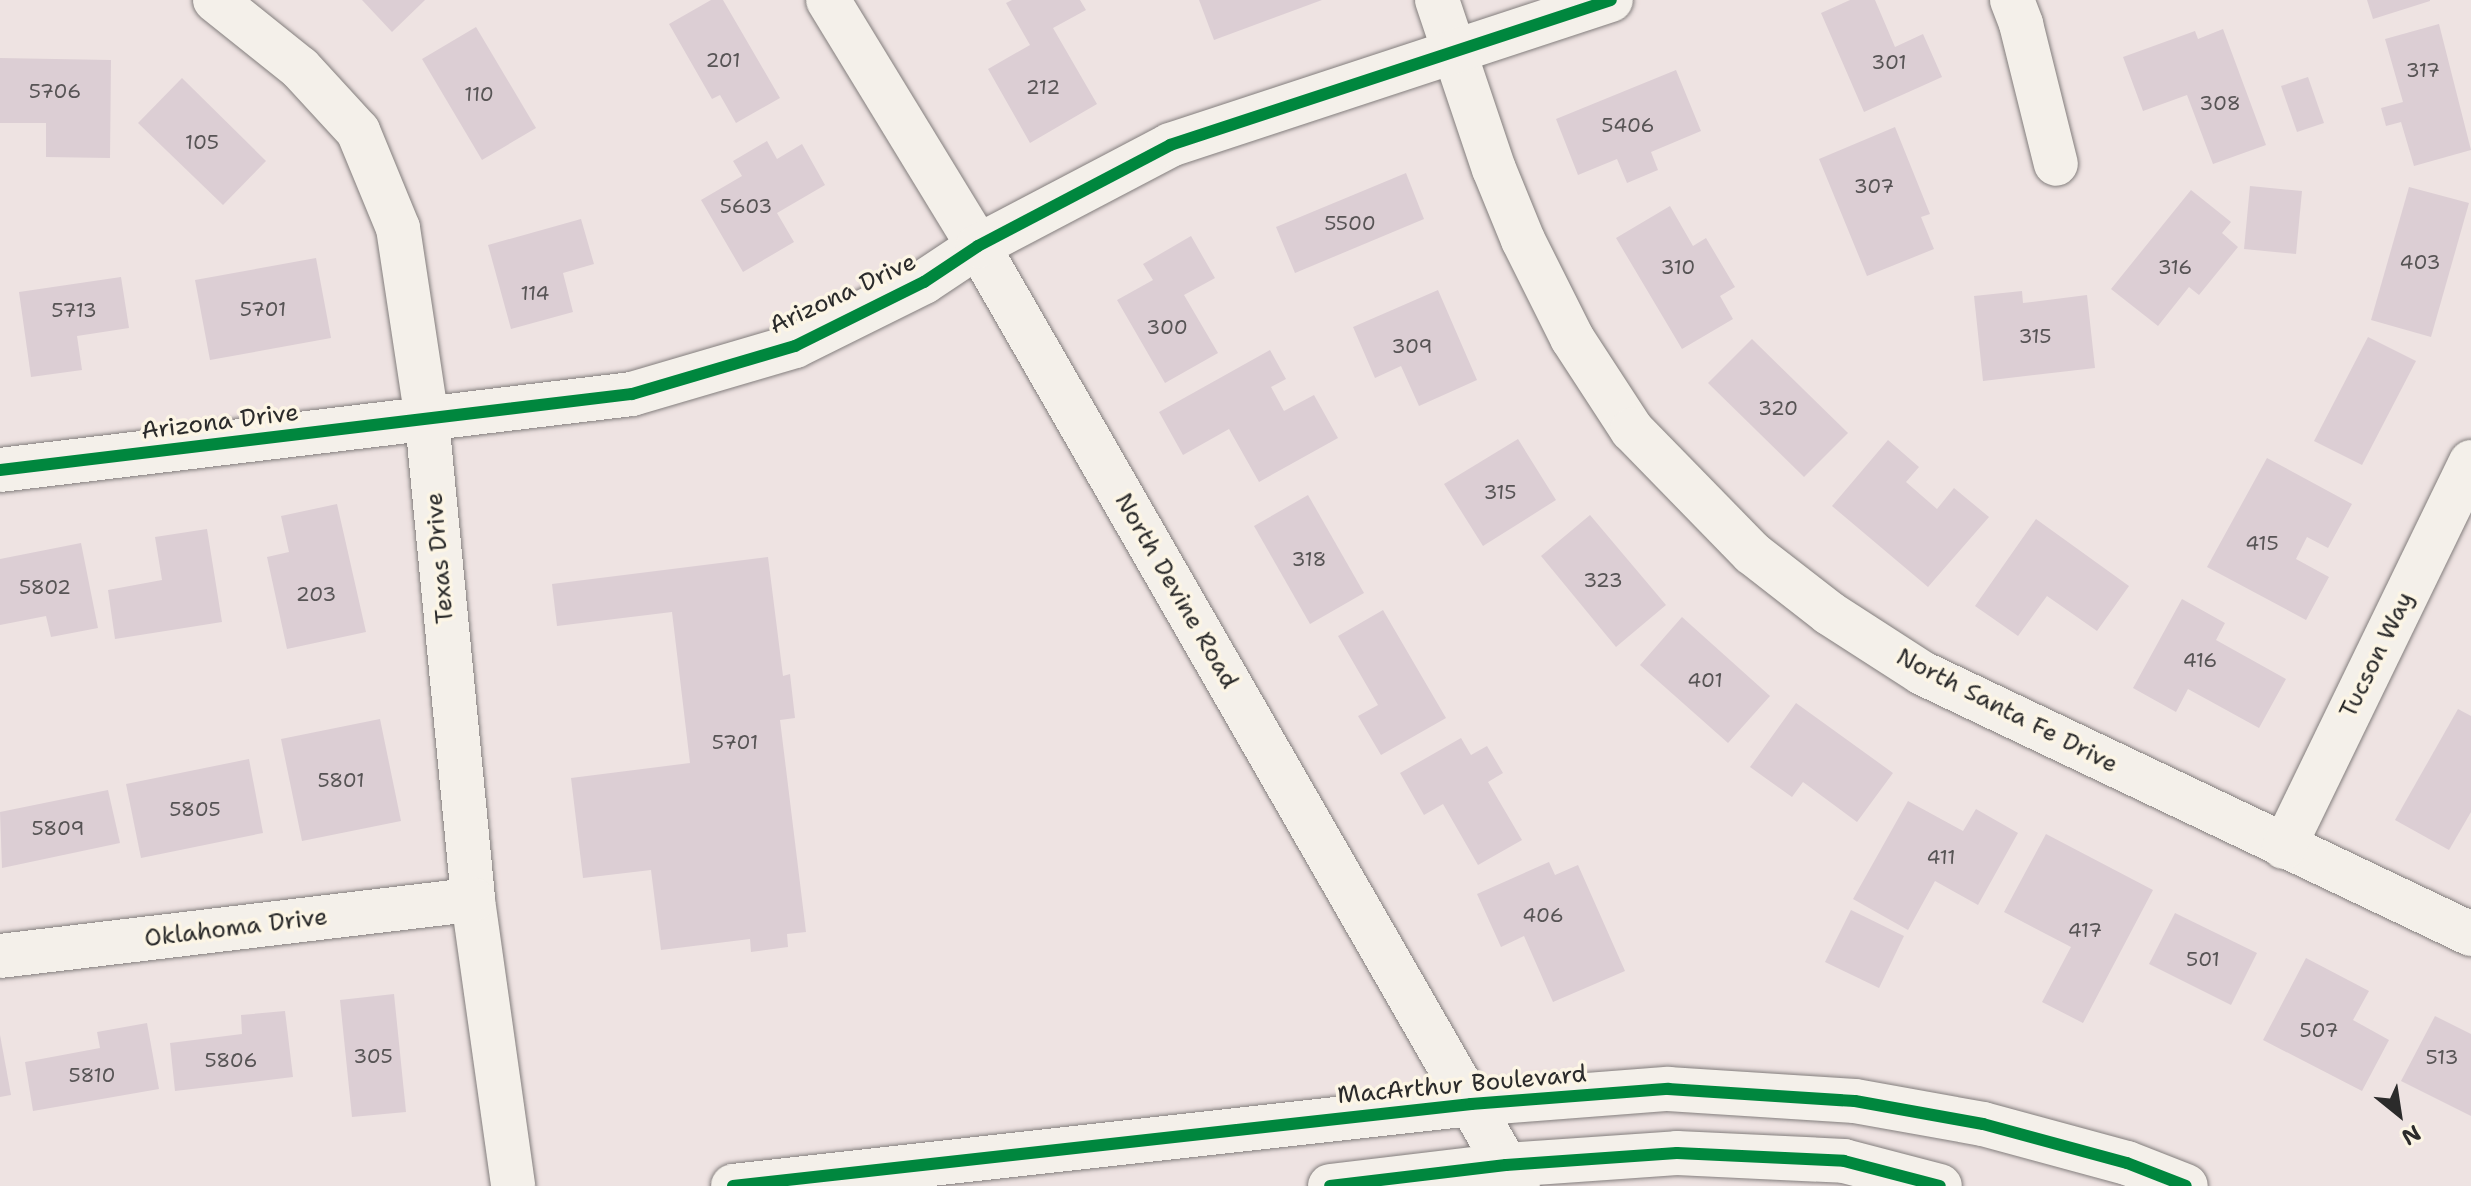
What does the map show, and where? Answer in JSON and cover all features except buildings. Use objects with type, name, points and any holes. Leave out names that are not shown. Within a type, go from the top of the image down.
[{"type":"street","name":"Texas Drive","points":[[215,0],[300,68],[358,131],[398,228],[427,420],[473,900],[513,1186]]},
{"type":"street","name":"North Devine Road","points":[[828,0],[978,246],[1512,1176]]},
{"type":"street","name":"North Santa Fe Drive","points":[[1437,0],[1494,169],[1523,240],[1572,338],[1632,430],[1752,553],[1829,613],[1922,673],[2471,934]]},
{"type":"street","name":"Arizona Drive","points":[[0,470],[632,394],[795,346],[924,282],[978,246],[1170,145],[1611,0]]},
{"type":"street","points":[[2012,0],[2021,24],[2056,164]]},
{"type":"street","name":"Tucson Way","points":[[2284,847],[2471,462]]},
{"type":"street","name":"Oklahoma Drive","points":[[0,956],[473,900]]},
{"type":"street","name":"MacArthur Boulevard","points":[[733,1186],[1471,1104],[1668,1089],[1855,1101],[1983,1124],[2127,1163],[2186,1186]]},
{"type":"street","points":[[1330,1186],[1512,1176],[1677,1153],[1844,1161],[1940,1186]]},
{"type":"cycle path","points":[[0,470],[632,394],[795,346],[924,282],[978,246],[1170,145],[1611,0]]},
{"type":"cycle path","points":[[733,1186],[1471,1104],[1668,1089],[1855,1101],[1983,1124],[2127,1163],[2186,1186]]},
{"type":"cycle path","points":[[1330,1186],[1506,1165],[1677,1153],[1844,1161],[1940,1186]]}]
